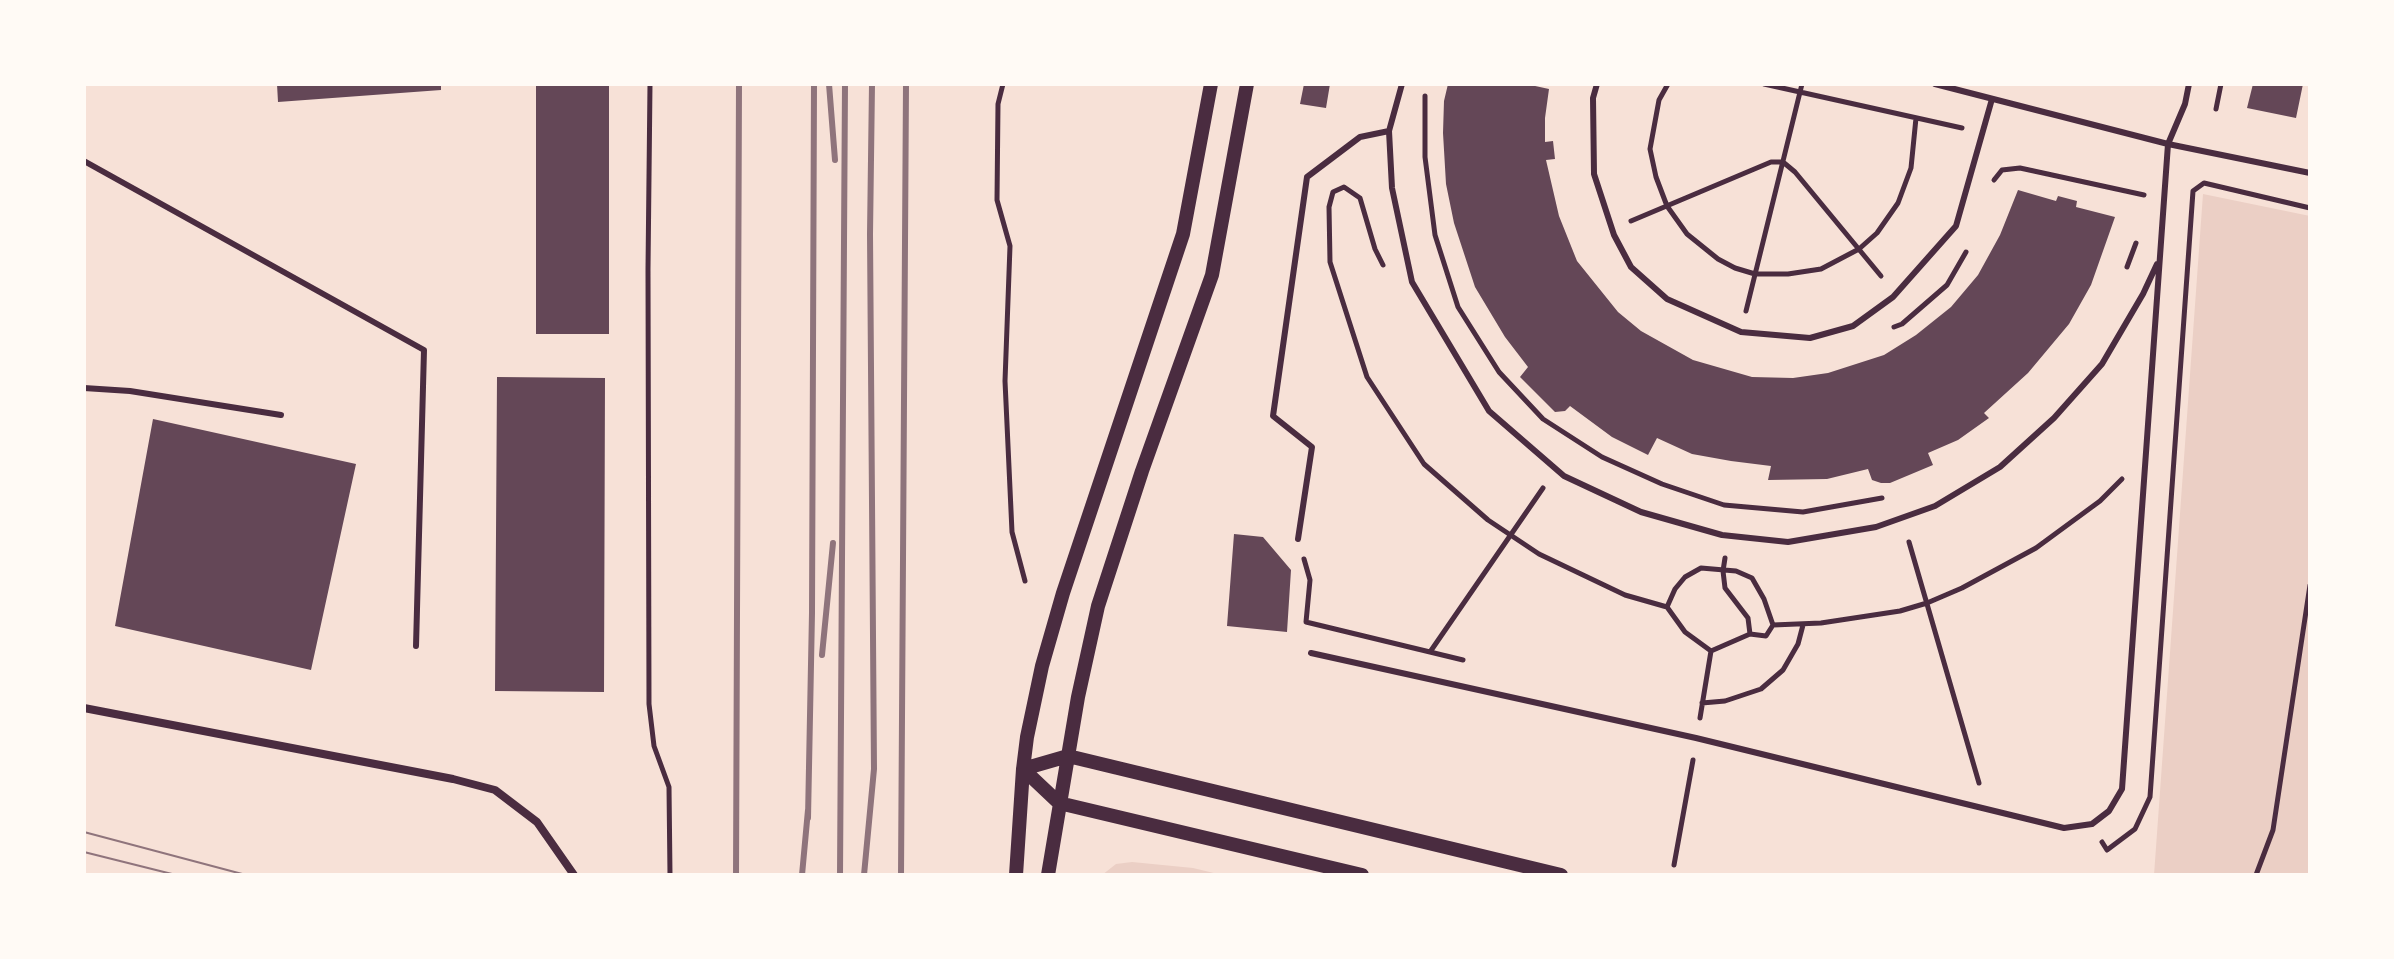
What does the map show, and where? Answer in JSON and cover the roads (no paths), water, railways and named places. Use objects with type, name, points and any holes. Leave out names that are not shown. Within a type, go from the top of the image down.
[{"type":"street","points":[[1016,875],[1023,769],[1042,666],[1063,593],[1183,234],[1211,84]]},
{"type":"street","points":[[1048,875],[1078,697],[1098,606],[1212,275],[1247,84]]},
{"type":"street","points":[[84,708],[453,779],[495,790],[537,822],[574,875]]},
{"type":"street","points":[[1023,769],[1068,756],[1561,875]]},
{"type":"street","points":[[1023,769],[1059,803],[1362,875]]},
{"type":"lane","points":[[1402,84],[1389,131],[1392,188],[1412,282],[1489,411],[1564,476],[1641,512],[1722,535],[1788,542],[1876,527],[1935,506],[2000,467],[2054,418],[2102,364],[2143,294],[2158,261]]},
{"type":"lane","points":[[1597,84],[1593,98],[1594,174],[1631,267],[1667,299],[1741,332],[1810,338],[1853,326],[1893,297],[1956,226],[1992,99]]},
{"type":"lane","points":[[1935,84],[2168,144],[2310,173]]},
{"type":"lane","points":[[1311,653],[1696,738],[2064,828],[2092,824],[2109,811],[2122,789],[2168,144],[2185,104],[2189,84]]},
{"type":"lane","points":[[1298,539],[1312,447],[1273,416],[1307,177],[1360,137],[1389,131]]},
{"type":"lane","points":[[84,161],[424,350],[416,646]]},
{"type":"lane","points":[[84,388],[130,391],[281,415]]},
{"type":"tram line","points":[[84,832],[246,875]]},
{"type":"tram line","points":[[84,852],[176,875]]},
{"type":"railway","points":[[736,875],[739,84]]},
{"type":"railway","points":[[808,818],[814,84]]},
{"type":"railway","points":[[829,84],[835,160]]},
{"type":"railway","points":[[840,875],[845,84]]},
{"type":"railway","points":[[864,875],[874,769],[870,234],[872,84]]},
{"type":"railway","points":[[901,875],[906,84]]},
{"type":"railway","points":[[822,655],[833,543]]},
{"type":"railway","points":[[802,875],[808,810]]}]
